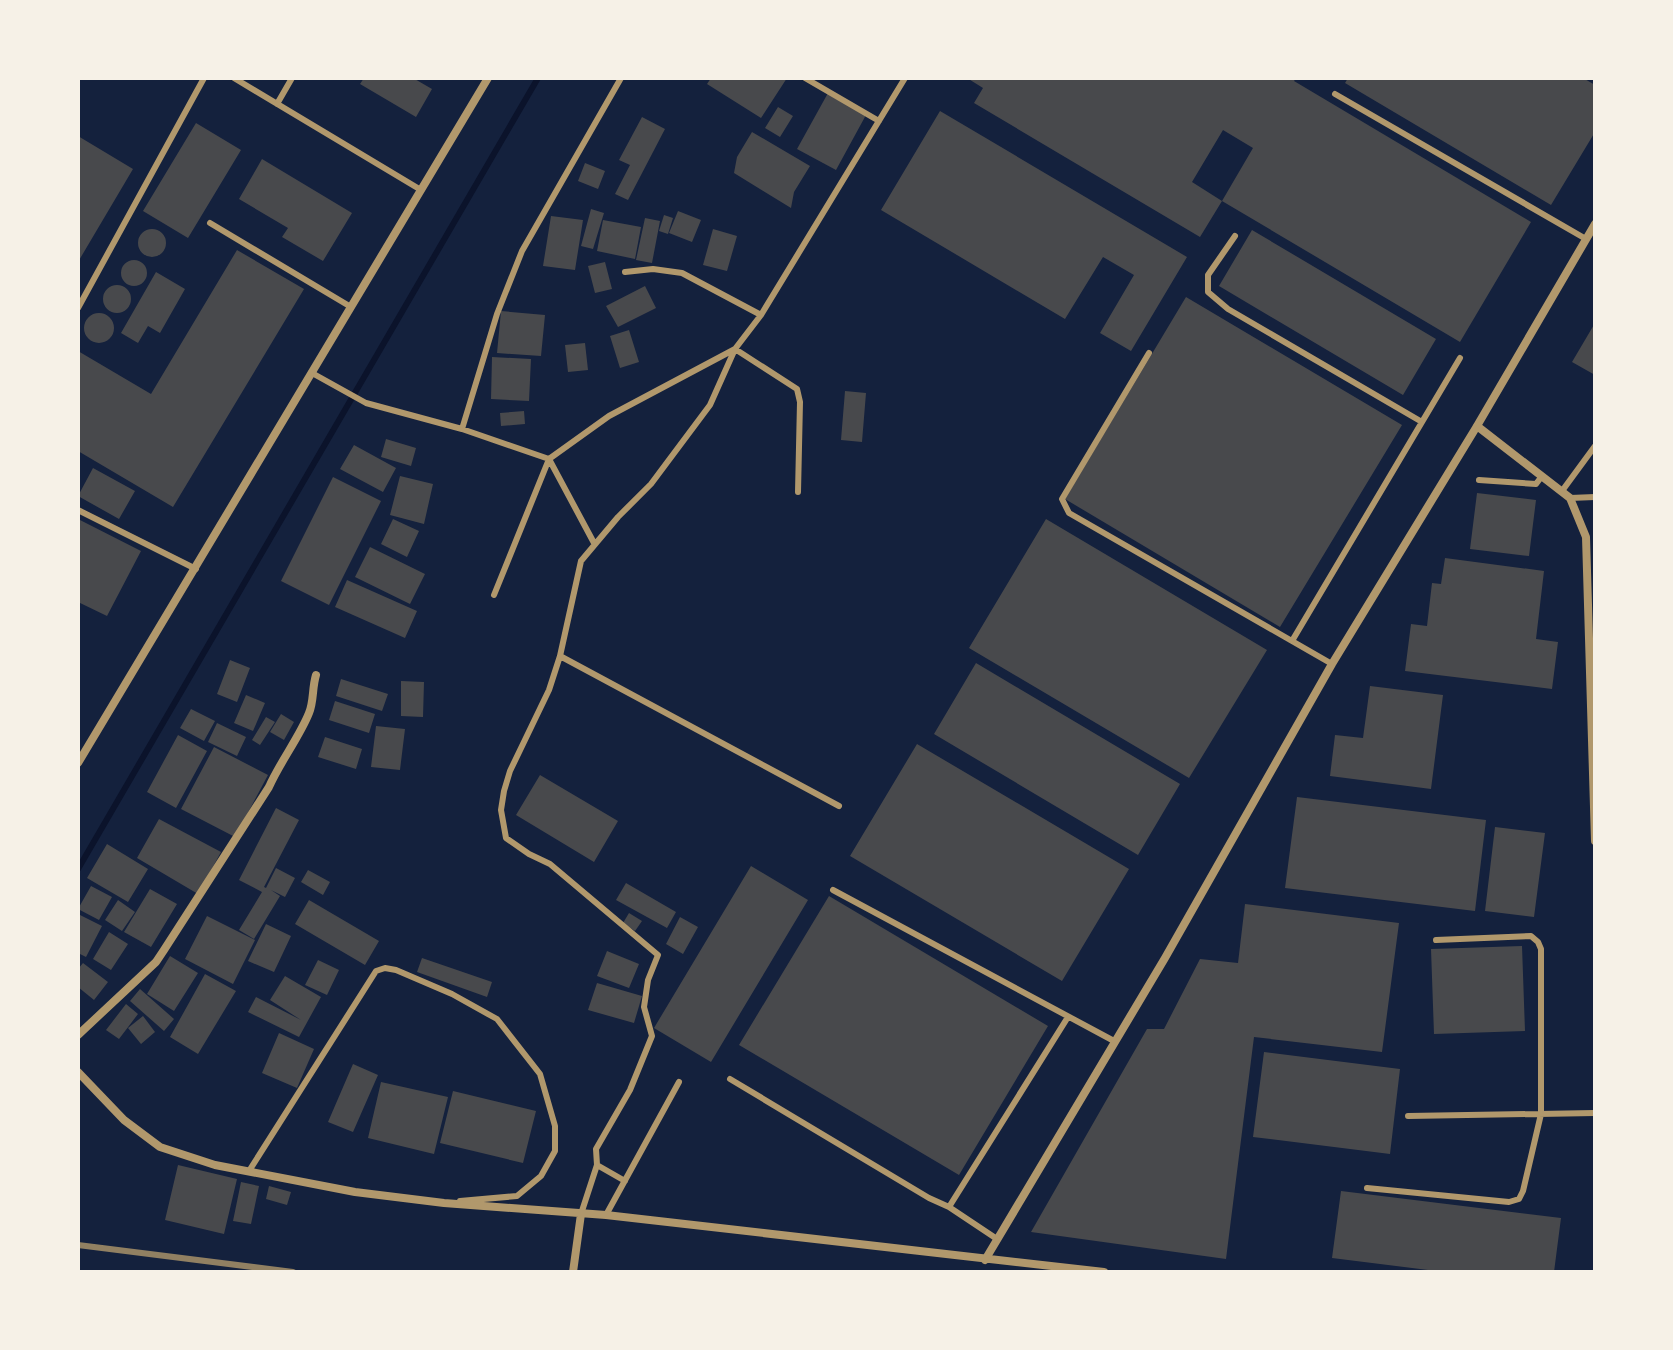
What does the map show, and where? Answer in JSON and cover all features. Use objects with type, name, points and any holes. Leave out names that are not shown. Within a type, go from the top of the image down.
[{"type":"street","points":[[78,763],[488,78]]},
{"type":"street","points":[[985,1260],[1165,958],[1332,664],[1595,224]]},
{"type":"street","points":[[1477,426],[1570,498],[1586,537],[1592,627],[1595,841]]},
{"type":"street","points":[[78,1035],[156,962],[164,950],[269,787],[280,761],[310,712],[316,675]]},
{"type":"street","points":[[78,1072],[124,1120],[160,1147],[201,1161],[355,1192],[444,1203],[606,1215],[1104,1272]]},
{"type":"street","points":[[573,1272],[581,1214]]},
{"type":"lane","points":[[78,308],[204,78]]},
{"type":"lane","points":[[234,78],[421,190]]},
{"type":"lane","points":[[277,104],[292,78]]},
{"type":"lane","points":[[462,429],[497,314],[522,251],[621,78]]},
{"type":"lane","points":[[805,78],[879,121]]},
{"type":"lane","points":[[581,1214],[597,1165],[595,1153],[598,1145],[630,1090],[652,1036],[644,1007],[648,980],[658,955],[550,864],[506,838],[501,810],[510,771],[549,690],[560,656],[581,561],[594,543],[651,484],[710,405],[735,349],[761,315],[905,78]]},
{"type":"lane","points":[[1335,94],[1586,239]]},
{"type":"lane","points":[[210,223],[351,307]]},
{"type":"lane","points":[[1235,236],[1208,275],[1208,292],[1228,309],[1422,422]]},
{"type":"lane","points":[[625,272],[653,269],[682,273],[761,315]]},
{"type":"lane","points":[[494,595],[549,459],[609,416],[735,349]]},
{"type":"lane","points":[[735,349],[797,389],[800,402],[798,492]]},
{"type":"lane","points":[[1149,353],[1062,499],[1063,506],[1069,513],[1332,664]]},
{"type":"lane","points":[[1292,641],[1460,358]]},
{"type":"lane","points":[[312,373],[366,403],[462,429],[549,459],[594,543]]},
{"type":"lane","points":[[1562,491],[1595,446]]},
{"type":"lane","points":[[1479,480],[1536,484],[1542,476]]},
{"type":"lane","points":[[1570,498],[1595,497]]},
{"type":"lane","points":[[78,510],[196,569]]},
{"type":"lane","points":[[560,656],[839,806]]},
{"type":"lane","points":[[833,890],[1114,1041]]},
{"type":"lane","points":[[1367,1188],[1509,1202],[1519,1199],[1523,1191],[1541,1114],[1541,949],[1531,936],[1436,940]]},
{"type":"lane","points":[[249,1171],[376,971],[385,968],[452,994],[497,1019],[540,1074],[555,1126],[555,1151],[541,1176],[517,1196],[444,1203]]},
{"type":"lane","points":[[949,1207],[1068,1017]]},
{"type":"lane","points":[[730,1079],[949,1207],[997,1239]]},
{"type":"lane","points":[[606,1215],[679,1082]]},
{"type":"lane","points":[[1408,1116],[1595,1113]]},
{"type":"lane","points":[[597,1165],[625,1181]]},
{"type":"building","points":[[364,78],[413,78],[432,89],[416,117],[360,84]]},
{"type":"building","points":[[711,78],[787,78],[761,118],[707,84]]},
{"type":"building","points":[[967,78],[1296,78],[1294,81],[1531,222],[1460,342],[1222,201],[1200,237],[974,103],[983,88]],"holes":[[[1223,130],[1253,148],[1222,201],[1192,182]]]},
{"type":"building","points":[[1348,78],[1583,78],[1595,85],[1595,132],[1551,205],[1345,83]]},
{"type":"building","points":[[828,93],[866,115],[836,170],[797,149]]},
{"type":"building","points":[[778,107],[793,116],[780,137],[765,128]]},
{"type":"building","points":[[940,111],[1187,257],[1131,351],[1100,333],[1134,275],[1103,257],[1065,319],[881,210]]},
{"type":"building","points":[[642,117],[665,129],[628,200],[615,194],[630,165],[619,160]]},
{"type":"building","points":[[196,123],[241,150],[188,238],[143,211]]},
{"type":"building","points":[[752,132],[810,166],[794,192],[791,208],[734,173],[737,157]]},
{"type":"building","points":[[78,136],[133,169],[78,262]]},
{"type":"building","points":[[262,159],[352,213],[323,261],[282,237],[288,228],[239,199]]},
{"type":"building","points":[[585,163],[605,171],[598,189],[578,181]]},
{"type":"building","points":[[591,209],[604,213],[593,249],[581,246]]},
{"type":"building","points":[[678,211],[701,220],[692,242],[669,233]]},
{"type":"building","points":[[664,215],[673,218],[668,234],[659,231]]},
{"type":"building","points":[[551,216],[583,220],[575,270],[543,266]]},
{"type":"building","points":[[645,218],[660,221],[652,263],[636,260]]},
{"type":"building","points":[[603,220],[641,227],[635,259],[597,251]]},
{"type":"building","points":[[152,229],[162,233],[166,243],[162,253],[152,257],[142,253],[138,243],[142,233]]},
{"type":"building","points":[[713,229],[737,236],[727,271],[703,265]]},
{"type":"building","points":[[1252,230],[1436,339],[1403,395],[1219,286]]},
{"type":"building","points":[[237,250],[304,289],[173,507],[78,451],[78,351],[151,394]]},
{"type":"building","points":[[134,260],[143,264],[147,273],[143,282],[134,286],[125,282],[121,273],[125,264]]},
{"type":"building","points":[[605,262],[612,289],[595,293],[588,266]]},
{"type":"building","points":[[156,272],[185,289],[160,333],[148,326],[138,343],[121,333]]},
{"type":"building","points":[[117,285],[127,289],[131,299],[127,309],[117,313],[107,309],[103,299],[107,289]]},
{"type":"building","points":[[645,286],[656,308],[618,327],[606,306]]},
{"type":"building","points":[[1186,297],[1402,425],[1280,627],[1065,499]]},
{"type":"building","points":[[501,311],[545,315],[541,356],[497,353]]},
{"type":"building","points":[[99,313],[109,318],[114,328],[109,338],[99,343],[89,338],[84,328],[89,318]]},
{"type":"building","points":[[1595,323],[1595,375],[1572,362]]},
{"type":"building","points":[[629,330],[639,362],[620,368],[610,336]]},
{"type":"building","points":[[585,343],[588,370],[568,372],[565,345]]},
{"type":"building","points":[[492,357],[531,359],[529,401],[491,399]]},
{"type":"building","points":[[845,391],[866,393],[862,442],[841,440]]},
{"type":"building","points":[[524,411],[525,424],[501,426],[500,413]]},
{"type":"building","points":[[386,439],[416,448],[411,466],[381,457]]},
{"type":"building","points":[[354,445],[396,468],[383,492],[340,469]]},
{"type":"building","points":[[93,468],[135,491],[119,519],[78,496]]},
{"type":"building","points":[[400,476],[433,484],[424,524],[390,515]]},
{"type":"building","points":[[333,477],[381,501],[329,605],[281,581]]},
{"type":"building","points":[[1477,493],[1536,500],[1529,556],[1470,549]]},
{"type":"building","points":[[78,519],[141,551],[107,616],[78,602]]},
{"type":"building","points":[[393,519],[419,531],[407,557],[381,544]]},
{"type":"building","points":[[1046,519],[1267,650],[1189,778],[969,648]]},
{"type":"building","points":[[370,547],[425,574],[410,604],[355,577]]},
{"type":"building","points":[[1445,558],[1544,571],[1536,639],[1558,642],[1552,689],[1405,671],[1411,624],[1427,626],[1432,583],[1441,584]]},
{"type":"building","points":[[347,580],[417,611],[405,638],[335,607]]},
{"type":"building","points":[[230,660],[250,668],[237,702],[217,694]]},
{"type":"building","points":[[976,663],[1180,784],[1138,855],[934,734]]},
{"type":"building","points":[[341,679],[388,694],[382,711],[336,696]]},
{"type":"building","points":[[401,681],[424,682],[423,717],[401,716]]},
{"type":"building","points":[[1370,686],[1443,695],[1431,789],[1330,776],[1335,735],[1363,738]]},
{"type":"building","points":[[246,695],[265,703],[253,731],[234,723]]},
{"type":"building","points":[[335,701],[375,714],[369,733],[329,720]]},
{"type":"building","points":[[191,709],[215,721],[204,741],[180,728]]},
{"type":"building","points":[[281,714],[294,722],[284,740],[270,732]]},
{"type":"building","points":[[266,717],[275,722],[260,745],[252,740]]},
{"type":"building","points":[[217,723],[246,737],[237,756],[208,742]]},
{"type":"building","points":[[376,726],[405,729],[400,770],[371,767]]},
{"type":"building","points":[[178,735],[207,751],[176,808],[147,792]]},
{"type":"building","points":[[325,737],[362,749],[356,769],[318,757]]},
{"type":"building","points":[[917,744],[1129,869],[1062,981],[850,856]]},
{"type":"building","points":[[214,747],[268,775],[235,837],[181,809]]},
{"type":"building","points":[[540,775],[618,821],[594,862],[516,815]]},
{"type":"building","points":[[1297,797],[1486,820],[1475,911],[1285,888]]},
{"type":"building","points":[[276,808],[299,820],[264,887],[276,868],[295,878],[285,897],[271,890],[280,896],[254,939],[239,930],[262,892],[239,880]]},
{"type":"building","points":[[159,819],[221,852],[198,894],[137,858]]},
{"type":"building","points":[[1495,827],[1545,833],[1534,917],[1485,911]]},
{"type":"building","points":[[107,844],[148,869],[128,902],[87,878]]},
{"type":"building","points":[[751,866],[808,900],[711,1062],[654,1028]]},
{"type":"building","points":[[308,870],[330,882],[323,895],[301,882]]},
{"type":"building","points":[[626,883],[676,912],[667,928],[616,900]]},
{"type":"building","points":[[91,886],[112,897],[99,920],[78,909]]},
{"type":"building","points":[[150,889],[177,904],[151,947],[124,932]]},
{"type":"building","points":[[829,896],[1048,1026],[959,1175],[739,1045]]},
{"type":"building","points":[[118,900],[135,912],[122,931],[105,920]]},
{"type":"building","points":[[309,900],[379,941],[365,965],[295,924]]},
{"type":"building","points":[[1245,904],[1399,923],[1382,1052],[1254,1037],[1226,1259],[1031,1232],[1147,1029],[1164,1029],[1200,959],[1238,963]]},
{"type":"building","points":[[629,913],[642,921],[635,931],[623,923]]},
{"type":"building","points":[[78,914],[102,926],[86,957],[78,953]]},
{"type":"building","points":[[207,916],[255,940],[233,984],[185,959]]},
{"type":"building","points":[[680,917],[698,927],[683,954],[666,944]]},
{"type":"building","points":[[266,924],[291,936],[274,972],[248,961]]},
{"type":"building","points":[[109,932],[128,944],[111,970],[93,959]]},
{"type":"building","points":[[1522,946],[1525,1031],[1434,1034],[1431,949]]},
{"type":"building","points":[[607,951],[639,964],[629,988],[597,976]]},
{"type":"building","points":[[170,956],[198,973],[174,1011],[147,994]]},
{"type":"building","points":[[422,958],[492,982],[487,997],[417,972]]},
{"type":"building","points":[[318,960],[339,970],[327,995],[305,985]]},
{"type":"building","points":[[83,963],[108,982],[94,1000],[78,987],[78,969]]},
{"type":"building","points":[[205,974],[236,991],[198,1054],[170,1037]]},
{"type":"building","points":[[285,976],[321,997],[299,1037],[248,1012],[256,997],[301,1020],[270,1000]]},
{"type":"building","points":[[597,983],[642,996],[634,1023],[588,1010]]},
{"type":"building","points":[[140,989],[174,1019],[164,1031],[130,1001]]},
{"type":"building","points":[[126,1004],[138,1014],[119,1039],[106,1030]]},
{"type":"building","points":[[143,1016],[155,1032],[141,1044],[128,1028]]},
{"type":"building","points":[[279,1033],[314,1049],[297,1088],[262,1073]]},
{"type":"building","points":[[1264,1052],[1400,1069],[1390,1154],[1253,1137]]},
{"type":"building","points":[[353,1064],[378,1075],[353,1132],[328,1122]]},
{"type":"building","points":[[381,1082],[448,1097],[434,1154],[368,1138]]},
{"type":"building","points":[[453,1091],[536,1111],[523,1163],[440,1143]]},
{"type":"building","points":[[178,1165],[237,1179],[224,1234],[165,1220]]},
{"type":"building","points":[[241,1182],[259,1186],[251,1224],[233,1221]]},
{"type":"building","points":[[269,1186],[291,1192],[287,1205],[266,1199]]},
{"type":"building","points":[[1341,1191],[1561,1218],[1554,1272],[1444,1272],[1332,1258]]},
{"type":"waterway","points":[[78,869],[538,78]]},
{"type":"railway","points":[[78,1245],[293,1272]]}]
